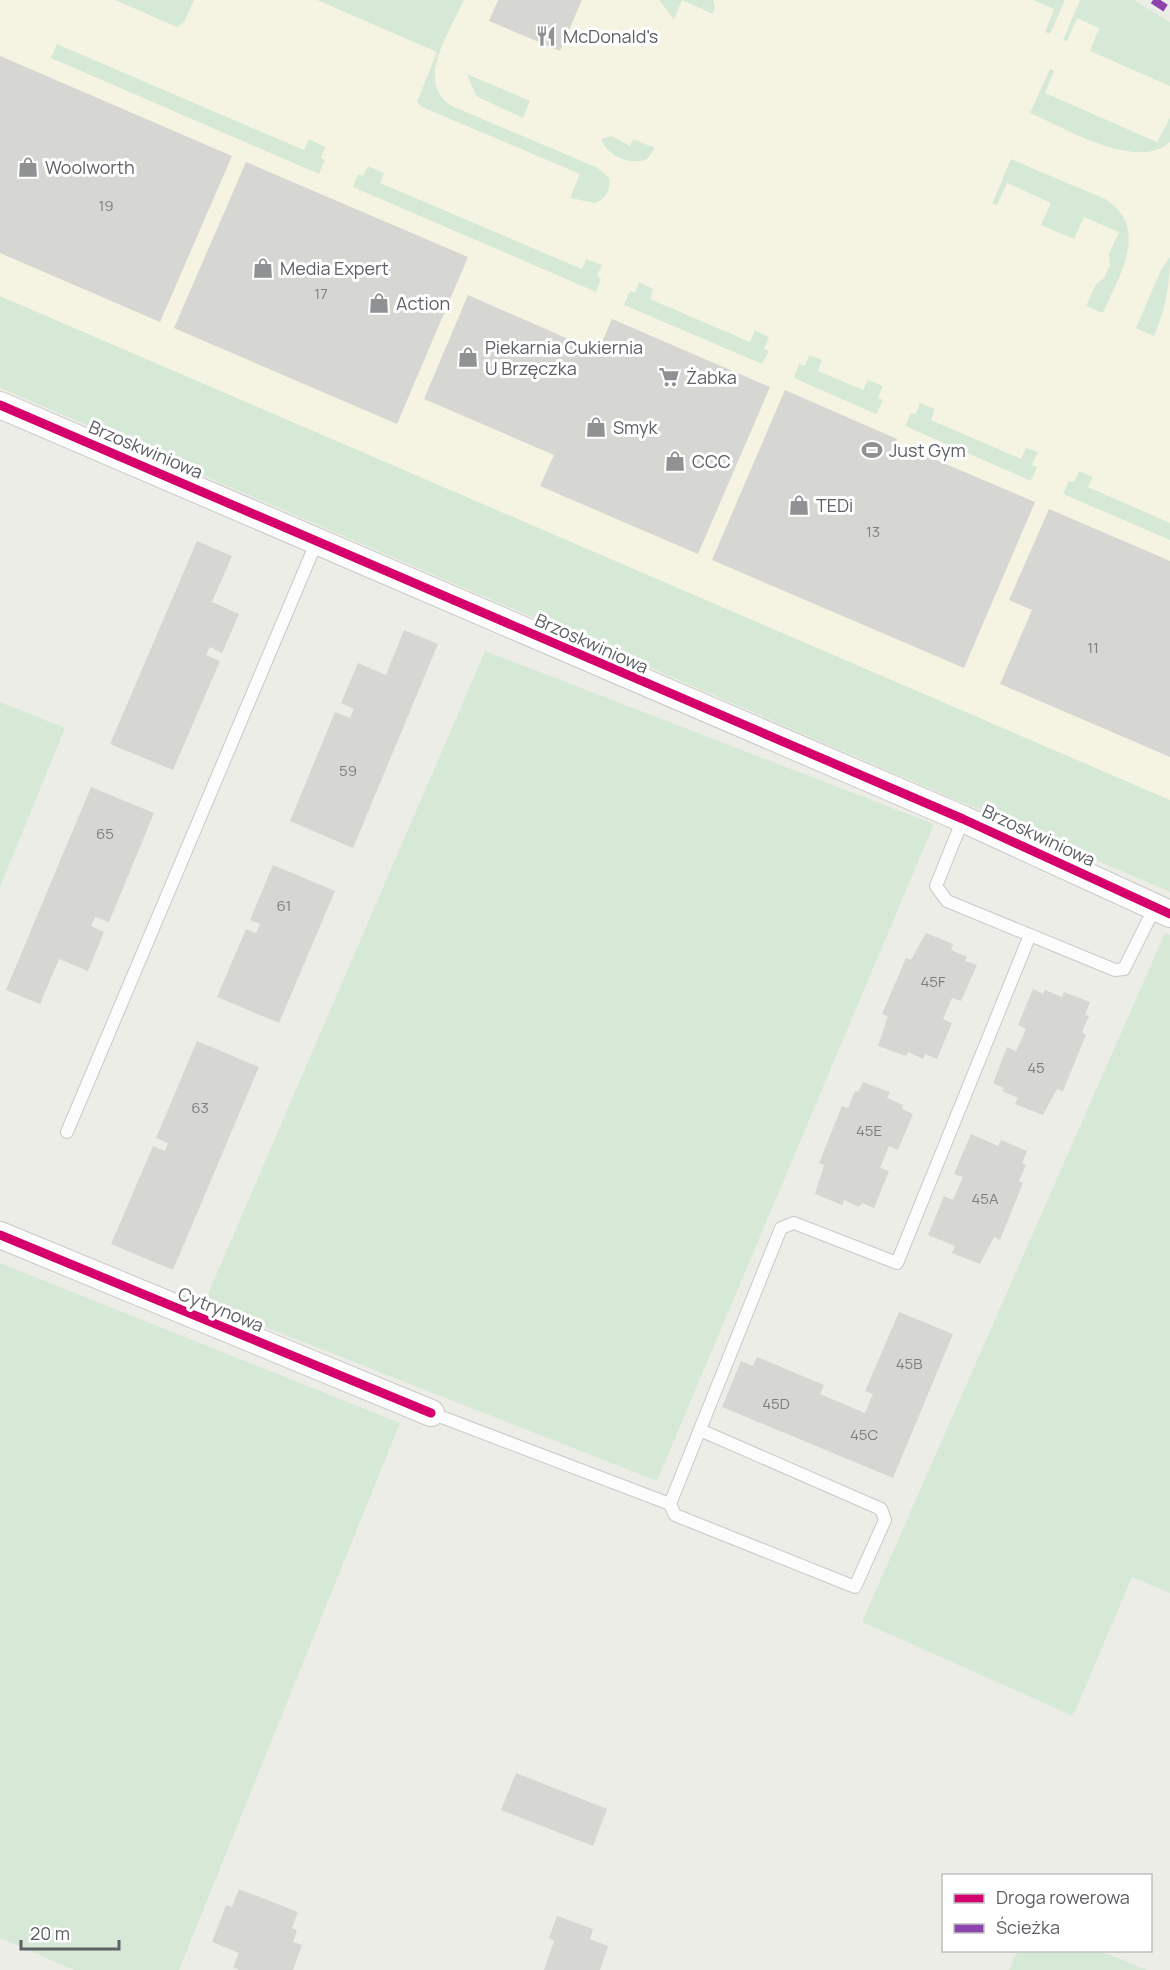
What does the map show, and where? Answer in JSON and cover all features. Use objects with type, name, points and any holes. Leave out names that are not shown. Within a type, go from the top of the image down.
[{"type":"street","name":"Brzoskwiniowa","points":[[0,405],[649,686],[963,819],[1162,910]]},
{"type":"street","name":"Cytrynowa","points":[[0,1235],[431,1413]]},
{"type":"lane","points":[[67,1132],[317,541]]},
{"type":"lane","points":[[963,819],[936,886],[947,901],[1115,970],[1124,969],[1162,910]]},
{"type":"lane","points":[[670,1504],[781,1228],[794,1223],[897,1263],[1030,935]]},
{"type":"lane","points":[[431,1413],[670,1504],[675,1515],[855,1587],[885,1520],[880,1509],[700,1430]]},
{"type":"shaded area","points":[[0,0],[1134,0],[1170,22],[1170,892],[0,388]]},
{"type":"shaded area","points":[[115,0],[194,0],[184,22],[177,27]]},
{"type":"shaded area","points":[[317,0],[464,0],[438,56],[435,70],[436,84],[441,96],[452,106],[598,168],[609,178],[607,193],[595,203],[570,198],[580,174],[422,107],[417,102],[437,52]]},
{"type":"shaded area","points":[[659,0],[682,0],[674,19]]},
{"type":"shaded area","points":[[682,0],[713,0],[715,6],[713,14]]},
{"type":"shaded area","points":[[1033,0],[1065,0],[1050,34],[1045,32],[1054,9]]},
{"type":"shaded area","points":[[1080,0],[1134,0],[1170,22],[1170,86],[1090,51],[1099,28],[1077,18],[1067,41],[1063,40]]},
{"type":"shaded area","points":[[57,44],[304,150],[309,139],[325,147],[321,158],[325,160],[319,174],[51,58]]},
{"type":"shaded area","points":[[1050,69],[1054,71],[1045,93],[1157,142],[1170,118],[1170,142],[1156,150],[1139,152],[1120,150],[1081,137],[1030,113]]},
{"type":"shaded area","points":[[467,74],[530,101],[523,118],[476,96]]},
{"type":"shaded area","points":[[612,136],[630,146],[633,139],[655,148],[647,159],[627,160],[614,155],[604,145],[601,139]]},
{"type":"shaded area","points":[[1011,159],[1105,199],[1119,211],[1126,224],[1129,238],[1127,253],[1117,284],[1103,313],[1086,306],[1096,284],[1104,278],[1110,265],[1109,254],[1119,232],[1084,217],[1074,239],[1041,225],[1051,203],[1007,183],[997,205],[992,204]]},
{"type":"shaded area","points":[[368,166],[384,173],[380,183],[582,269],[586,259],[602,265],[597,276],[601,279],[596,292],[353,187],[358,174],[363,176]]},
{"type":"shaded area","points":[[1170,257],[1166,298],[1154,336],[1136,328],[1160,272]]},
{"type":"shaded area","points":[[639,282],[653,289],[650,299],[750,342],[755,331],[769,337],[764,349],[769,351],[762,364],[624,305],[630,291],[635,293]]},
{"type":"shaded area","points":[[0,296],[1170,800],[1170,892],[0,388]]},
{"type":"shaded area","points":[[809,355],[822,360],[818,371],[863,390],[868,380],[883,386],[878,398],[883,400],[876,414],[794,378],[799,364],[805,366]]},
{"type":"shaded area","points":[[920,403],[935,409],[931,420],[1021,459],[1026,448],[1038,452],[1032,465],[1037,467],[1031,481],[905,426],[911,413],[916,414]]},
{"type":"shaded area","points":[[1079,471],[1093,477],[1088,487],[1170,523],[1170,540],[1063,494],[1069,481],[1074,482]]},
{"type":"shaded area","points":[[485,651],[934,824],[657,1481],[204,1303]]},
{"type":"shaded area","points":[[0,702],[65,728],[0,887]]},
{"type":"shaded area","points":[[1165,933],[1170,935],[1170,1593],[1132,1577],[1073,1716],[862,1622]]},
{"type":"shaded area","points":[[0,1263],[400,1423],[179,1970],[74,1970],[0,1938]]},
{"type":"shaded area","points":[[1017,1952],[1103,1952],[1147,1970],[1009,1970]]},
{"type":"building","name":"McDonald's","points":[[498,0],[582,0],[560,51],[489,21]]},
{"type":"building","points":[[0,56],[232,156],[160,322],[0,253]]},
{"type":"building","points":[[246,162],[468,257],[397,424],[174,328]]},
{"type":"building","points":[[468,295],[598,352],[612,319],[770,387],[698,554],[540,486],[554,455],[424,399]]},
{"type":"building","points":[[785,390],[897,439],[896,443],[1035,502],[964,668],[712,560]]},
{"type":"building","points":[[1049,509],[1170,561],[1170,757],[1000,684],[1032,610],[1009,600]]},
{"type":"building","points":[[197,541],[232,556],[212,602],[239,614],[222,653],[210,647],[206,655],[220,661],[173,770],[110,744]]},
{"type":"building","points":[[404,630],[438,644],[353,848],[290,821],[335,712],[350,718],[354,709],[341,703],[358,663],[386,675]]},
{"type":"building","points":[[91,787],[154,813],[109,922],[95,917],[91,926],[104,932],[88,971],[59,959],[40,1004],[6,990]]},
{"type":"building","points":[[273,865],[335,891],[279,1023],[217,997],[246,929],[256,933],[260,924],[250,920]]},
{"type":"building","points":[[926,933],[953,944],[951,950],[967,957],[965,961],[977,965],[961,1001],[952,998],[943,1019],[952,1023],[937,1059],[925,1054],[923,1059],[908,1052],[906,1056],[878,1046],[888,1016],[882,1014],[906,958],[911,960]]},
{"type":"building","points":[[1033,989],[1043,994],[1045,990],[1062,997],[1064,992],[1090,1002],[1085,1015],[1089,1016],[1082,1032],[1086,1035],[1063,1091],[1057,1089],[1043,1115],[1015,1104],[1018,1098],[1002,1091],[1004,1088],[993,1083],[1007,1047],[1016,1051],[1026,1029],[1018,1025]]},
{"type":"building","points":[[197,1041],[259,1067],[173,1270],[111,1244],[153,1146],[165,1151],[168,1143],[156,1138]]},
{"type":"building","points":[[863,1082],[890,1092],[887,1098],[903,1105],[902,1109],[913,1114],[898,1150],[889,1146],[880,1168],[889,1171],[874,1208],[862,1203],[859,1207],[844,1200],[842,1205],[815,1194],[824,1165],[819,1163],[842,1106],[848,1108],[855,1091],[858,1092]]},
{"type":"building","points":[[971,1134],[998,1146],[1001,1140],[1027,1151],[1022,1163],[1026,1165],[1019,1181],[1023,1183],[1000,1240],[994,1237],[980,1264],[952,1253],[955,1246],[928,1235],[944,1196],[953,1200],[963,1177],[954,1174]]},
{"type":"building","points":[[899,1312],[953,1334],[893,1478],[722,1407],[741,1361],[753,1366],[757,1357],[824,1385],[820,1394],[865,1413],[873,1394],[865,1391]]},
{"type":"building","points":[[516,1773],[607,1809],[593,1846],[501,1810]]},
{"type":"building","points":[[239,1889],[298,1912],[292,1928],[297,1930],[293,1942],[302,1945],[293,1970],[240,1970],[233,1967],[239,1953],[212,1942],[226,1905],[232,1907]]},
{"type":"building","points":[[557,1916],[593,1929],[590,1939],[608,1946],[600,1970],[544,1970],[554,1941],[549,1938]]},
{"type":"marked path","points":[[1153,0],[1170,11]]},
{"type":"cycle path","points":[[0,405],[963,819],[1170,914]]},
{"type":"cycle path","points":[[0,1235],[431,1413]]},
{"type":"place","name":"McDonald's","points":[[546,36]]},
{"type":"place","name":"Woolworth","points":[[28,167]]},
{"type":"place","name":"Media Expert","points":[[263,268]]},
{"type":"place","name":"Action","points":[[379,303]]},
{"type":"place","name":"Piekarnia Cukiernia U Brzęczka","points":[[468,357]]},
{"type":"place","name":"Żabka","points":[[669,377]]},
{"type":"place","name":"Smyk","points":[[596,427]]},
{"type":"place","name":"Just Gym","points":[[872,450]]},
{"type":"place","name":"CCC","points":[[675,461]]},
{"type":"place","name":"TEDi","points":[[799,505]]}]
